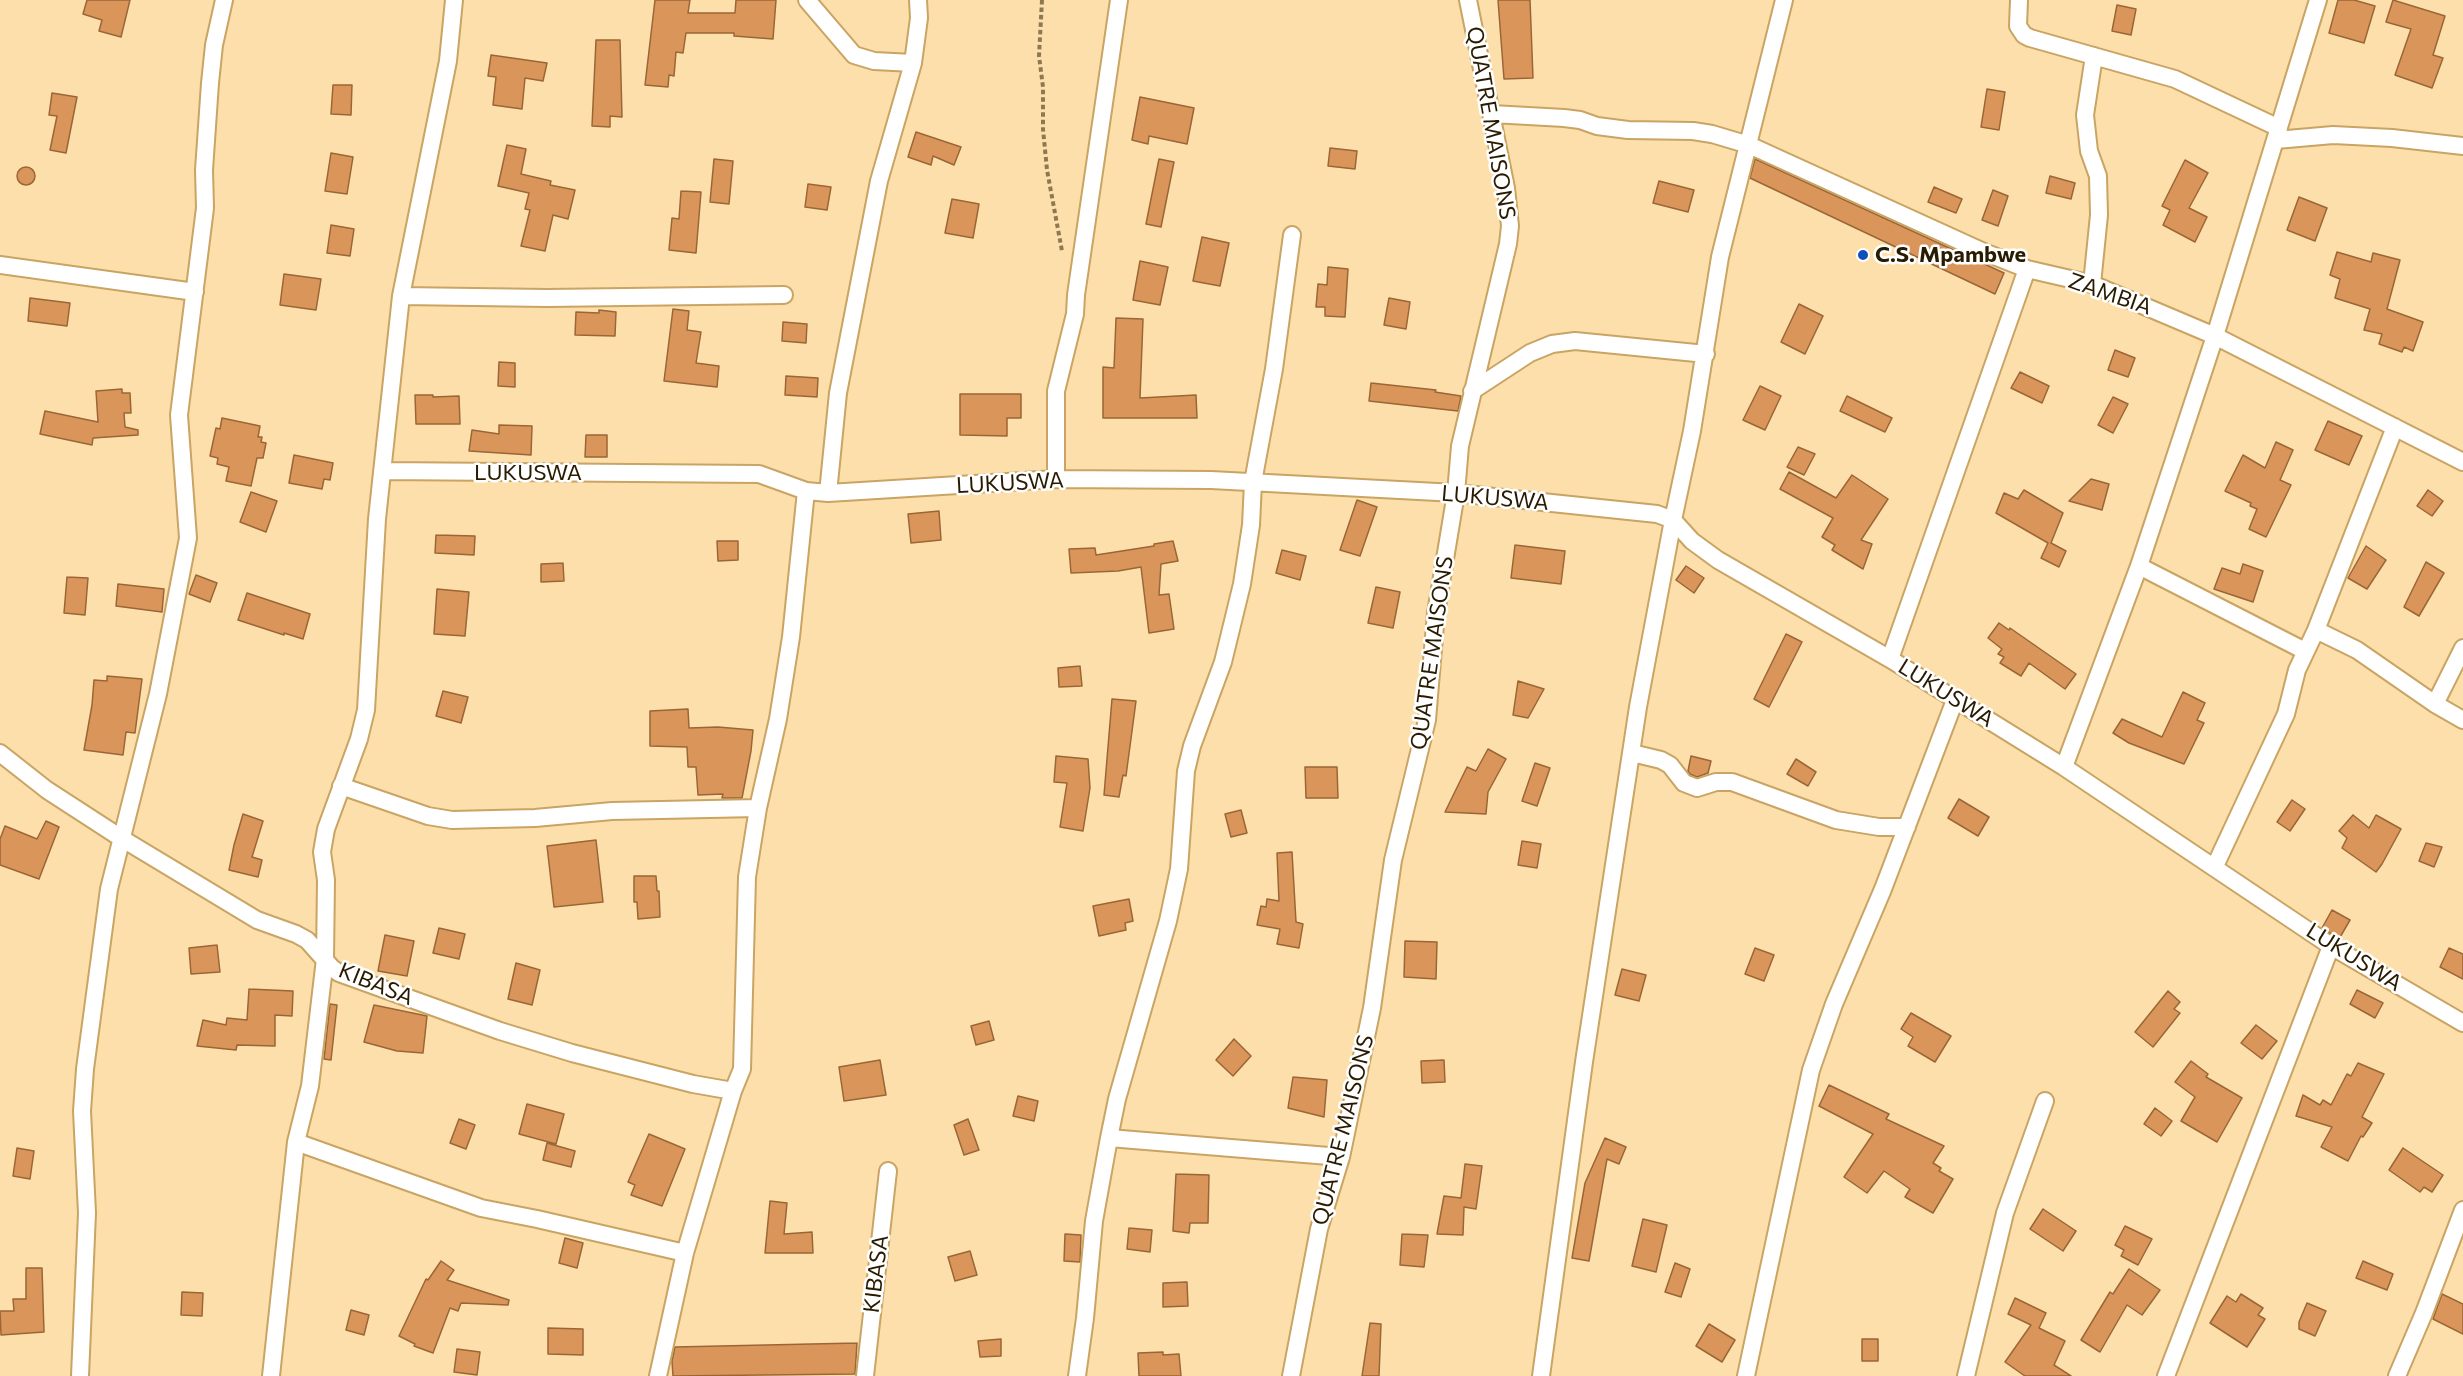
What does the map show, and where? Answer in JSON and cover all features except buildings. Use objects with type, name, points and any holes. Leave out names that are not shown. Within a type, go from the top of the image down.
[{"type":"street","points":[[80,1376],[87,1213],[82,1111],[85,1069],[109,889],[120,838],[146,750],[188,538],[179,415],[205,208],[204,170],[214,45],[224,0]]},
{"type":"street","points":[[271,1376],[296,1142],[310,1086],[325,959],[326,880],[322,852],[326,829],[359,739],[366,710],[382,471],[401,296],[448,61],[454,0]]},
{"type":"street","points":[[807,0],[854,56],[874,61],[913,63]]},
{"type":"street","points":[[828,493],[838,393],[879,181],[913,63],[919,18],[918,0]]},
{"type":"street","points":[[1056,479],[1056,391],[1075,314],[1119,0]]},
{"type":"street","name":"QUATRE MAISONS","points":[[1292,1376],[1319,1229],[1341,1157],[1372,1008],[1393,861],[1427,720],[1436,613],[1456,494],[1460,446],[1505,266],[1510,226],[1492,114],[1468,0]]},
{"type":"street","points":[[1541,1376],[1584,1062],[1632,753],[1673,520],[1706,354],[1720,257],[1784,0]]},
{"type":"street","points":[[2019,0],[2018,26],[2024,35],[2175,79],[2278,134],[2392,138],[2463,146]]},
{"type":"street","points":[[2064,767],[2139,566],[2215,336],[2318,0]]},
{"type":"street","points":[[2092,284],[2099,224],[2098,176],[2090,151],[2085,115],[2094,56]]},
{"type":"street","name":"ZAMBIA","points":[[1492,114],[1564,118],[1628,130],[1693,131],[1749,145],[1984,252],[2027,269],[2092,284],[2215,336],[2463,462]]},
{"type":"street","points":[[1077,1376],[1094,1221],[1108,1138],[1168,921],[1179,869],[1186,771],[1192,746],[1223,662],[1242,584],[1251,525],[1253,482],[1274,369],[1292,235]]},
{"type":"street","points":[[0,265],[195,292]]},
{"type":"street","points":[[1890,658],[2027,269]]},
{"type":"street","points":[[401,296],[547,298],[784,295]]},
{"type":"street","points":[[1472,391],[1530,353],[1552,344],[1575,341],[1706,354]]},
{"type":"street","points":[[2215,866],[2286,714],[2296,670],[2316,630],[2395,427]]},
{"type":"street","name":"LUKUSWA","points":[[382,471],[759,474],[806,491],[828,493],[1056,479],[1253,482],[1456,494],[1657,514],[1673,520],[1692,541],[1718,560],[1890,658],[2064,767],[2215,866],[2331,946],[2463,1023]]},
{"type":"street","points":[[658,1376],[685,1253],[733,1091],[742,1069],[745,1030],[747,877],[758,808],[778,719],[789,649],[806,491]]},
{"type":"street","points":[[2139,566],[2305,651]]},
{"type":"street","points":[[2316,630],[2357,650],[2435,704],[2463,720]]},
{"type":"street","points":[[2435,704],[2463,648]]},
{"type":"street","points":[[1746,1376],[1811,1070],[1834,1004],[1956,700]]},
{"type":"street","name":"KIBASA","points":[[0,753],[47,790],[120,838],[257,920],[307,940],[339,973],[500,1031],[643,1072],[733,1091]]},
{"type":"street","points":[[1632,753],[1661,760],[1670,765],[1684,783],[1697,788],[1716,782],[1732,782],[1836,820],[1879,827],[1906,827]]},
{"type":"street","points":[[341,786],[428,816],[452,820],[536,818],[612,811],[758,808]]},
{"type":"street","points":[[2166,1376],[2331,946]]},
{"type":"street","points":[[1966,1376],[2005,1213],[2045,1101]]},
{"type":"street","points":[[1108,1138],[1341,1157]]},
{"type":"street","points":[[296,1142],[481,1208],[685,1253]]},
{"type":"street","name":"KIBASA","points":[[865,1376],[888,1171]]},
{"type":"street","points":[[2397,1376],[2424,1313],[2463,1210]]},
{"type":"path","points":[[1042,0],[1039,56],[1043,87],[1043,129],[1047,170],[1063,254]]},
{"type":"place","name":"C.S. Mpambwe","points":[[1863,255]]}]
